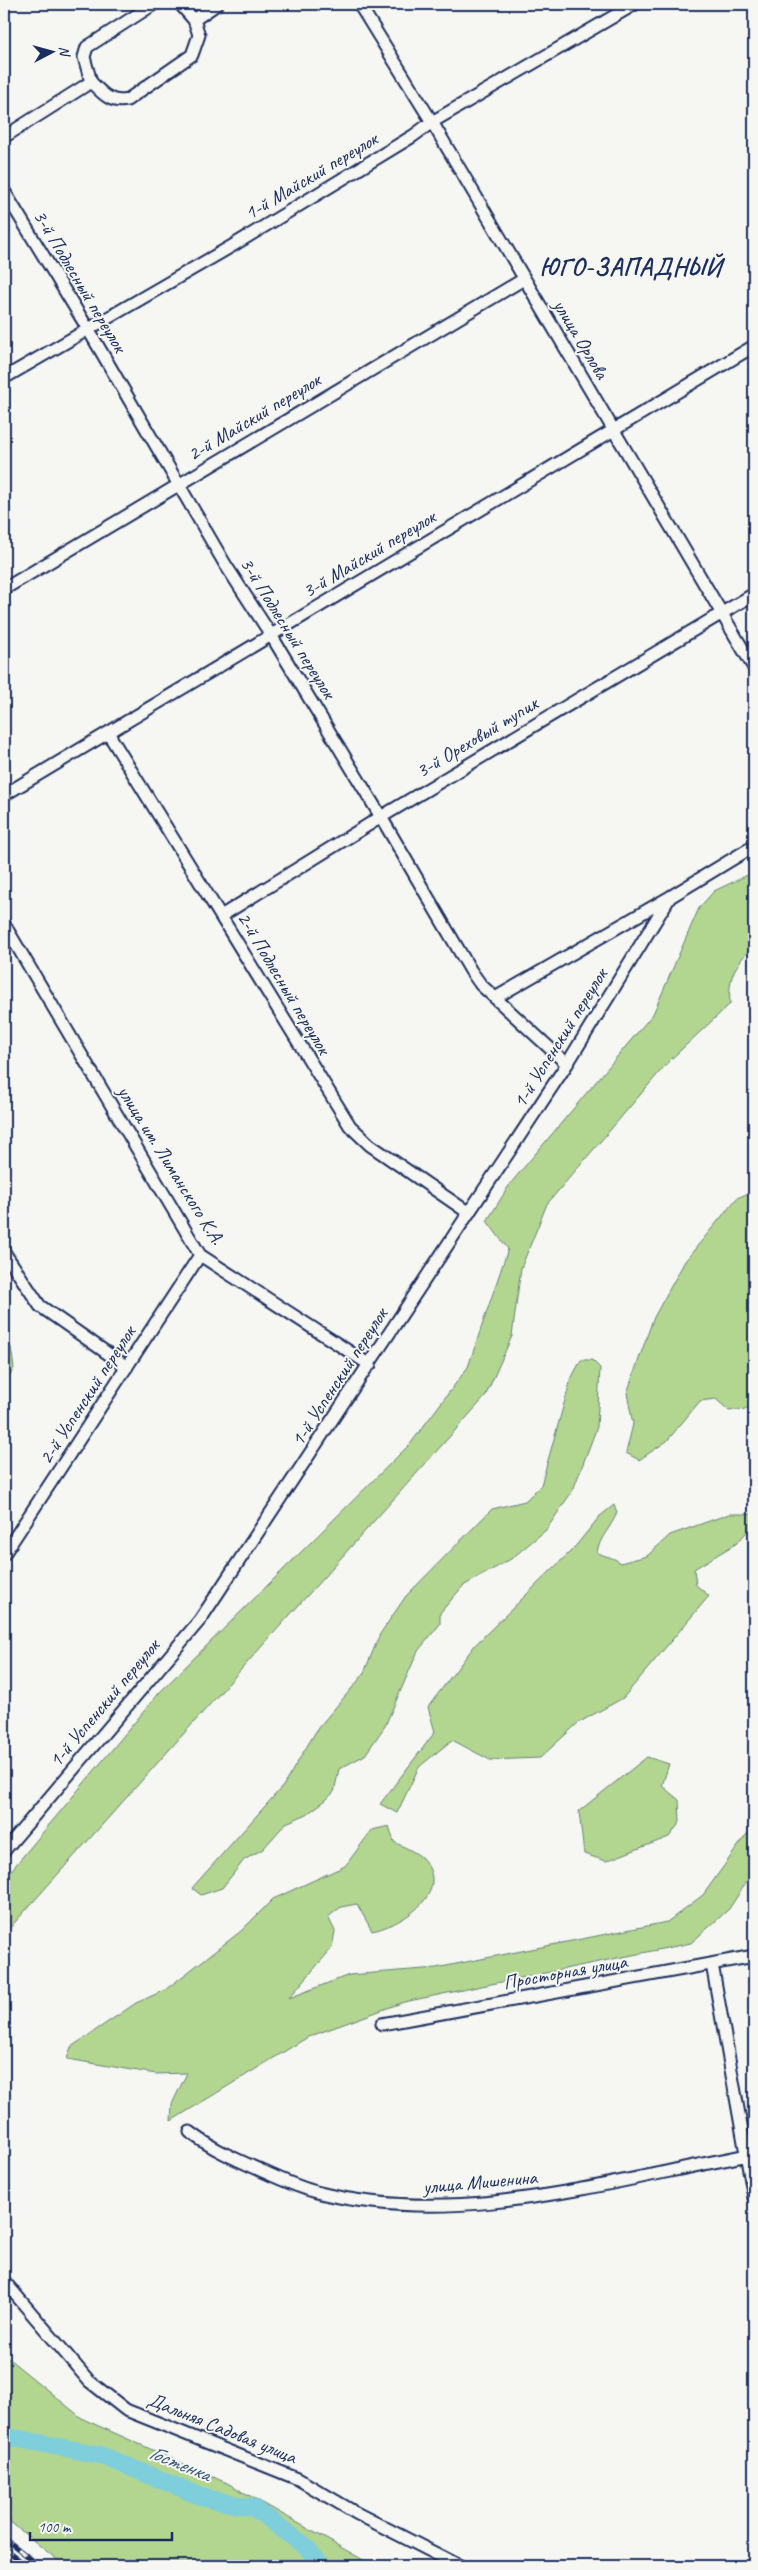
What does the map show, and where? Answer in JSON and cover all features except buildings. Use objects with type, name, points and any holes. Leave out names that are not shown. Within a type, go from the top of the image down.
[{"type":"street","points":[[154,4],[87,47],[84,56],[91,82],[108,97],[118,102],[127,100],[192,55],[199,35],[194,20],[180,4]]},
{"type":"street","points":[[194,20],[217,4]]},
{"type":"street","name":"улица Орлова","points":[[359,4],[432,122],[754,668]]},
{"type":"street","name":"1-й Майский переулок","points":[[4,378],[232,246],[432,122],[635,4]]},
{"type":"street","points":[[4,138],[91,82]]},
{"type":"street","name":"3-й Подлесный переулок","points":[[4,191],[471,971],[495,998],[567,1064]]},
{"type":"street","name":"2-й Майский переулок","points":[[4,589],[524,279]]},
{"type":"street","name":"3-й Майский переулок","points":[[4,795],[754,346]]},
{"type":"street","name":"3-й Ореховый тупик","points":[[222,916],[380,817],[754,594]]},
{"type":"street","name":"2-й Подлесный переулок","points":[[108,733],[350,1126],[370,1145],[469,1213]]},
{"type":"street","name":"1-й Успенский переулок","points":[[495,998],[754,846]]},
{"type":"street","name":"1-й Успенский переулок","points":[[4,1851],[200,1620],[567,1064],[670,897]]},
{"type":"street","name":"улица им. Лиманского К.А.","points":[[4,924],[200,1255],[370,1365]]},
{"type":"street","points":[[4,1252],[40,1306],[127,1367]]},
{"type":"street","name":"2-й Успенский переулок","points":[[4,1554],[200,1255]]},
{"type":"street","name":"Просторная улица","points":[[382,2024],[754,1956]]},
{"type":"street","points":[[712,1964],[750,2155],[754,2198]]},
{"type":"street","name":"улица Мишенина","points":[[190,2132],[209,2147],[298,2187],[320,2194],[367,2202],[415,2207],[448,2206],[550,2194],[750,2155]]},
{"type":"street","name":"Дальняя Садовая улица","points":[[4,2281],[89,2381],[126,2410],[298,2479],[356,2514],[460,2566]]},
{"type":"green space","points":[[754,872],[754,944],[734,971],[730,985],[730,1004],[669,1061],[547,1204],[521,1268],[512,1336],[485,1397],[8,1930],[4,1929],[4,1879],[160,1692],[411,1443],[468,1367],[508,1249],[487,1221],[510,1184],[653,1014],[699,908],[714,891]]},
{"type":"green space","points":[[754,1191],[754,1404],[746,1409],[729,1411],[716,1399],[700,1401],[667,1441],[639,1460],[626,1453],[633,1424],[627,1393],[653,1319],[685,1261],[737,1198]]},
{"type":"green space","points":[[4,1343],[11,1347],[14,1368],[4,1386]]},
{"type":"green space","points":[[581,1360],[592,1360],[600,1368],[597,1427],[573,1490],[546,1530],[511,1559],[463,1586],[440,1613],[440,1624],[418,1651],[385,1726],[365,1755],[339,1769],[334,1792],[307,1814],[286,1823],[263,1849],[244,1860],[222,1888],[201,1895],[192,1888],[283,1786],[318,1728],[363,1675],[380,1634],[406,1596],[492,1509],[525,1501],[541,1485],[571,1379]]},
{"type":"green space","points":[[614,1505],[617,1512],[597,1552],[620,1563],[647,1556],[670,1535],[729,1514],[754,1514],[754,1524],[737,1543],[694,1569],[696,1585],[709,1596],[623,1698],[578,1723],[540,1758],[490,1760],[452,1740],[419,1767],[397,1813],[380,1804],[435,1732],[428,1707],[475,1645],[574,1548],[600,1516]]},
{"type":"green space","points":[[647,1757],[669,1764],[662,1786],[679,1800],[680,1822],[669,1837],[606,1861],[584,1854],[579,1811]]},
{"type":"green space","points":[[754,1824],[754,1870],[729,1909],[691,1943],[404,2002],[308,2037],[171,2121],[172,2104],[187,2073],[156,2074],[67,2059],[71,2047],[136,2003],[165,1990],[241,1931],[273,1899],[345,1866],[372,1830],[389,1826],[394,1842],[421,1857],[430,1870],[432,1882],[429,1894],[410,1914],[398,1922],[372,1931],[357,1904],[341,1907],[328,1917],[335,1931],[332,1948],[289,1998],[349,1975],[436,1968],[667,1922],[703,1895]]},
{"type":"green space","points":[[4,2355],[83,2419],[229,2484],[374,2566],[65,2566],[4,2517]]},
{"type":"waterway","name":"Гостенка","points":[[4,2436],[100,2455],[205,2498],[254,2508],[305,2546],[322,2566]]},
{"type":"railway","points":[[4,2538],[40,2566]]},
{"type":"railway","points":[[4,2548],[27,2566]]},
{"type":"district","name":"ЮГО-ЗАПАДНЫЙ","points":[[631,267]]}]
